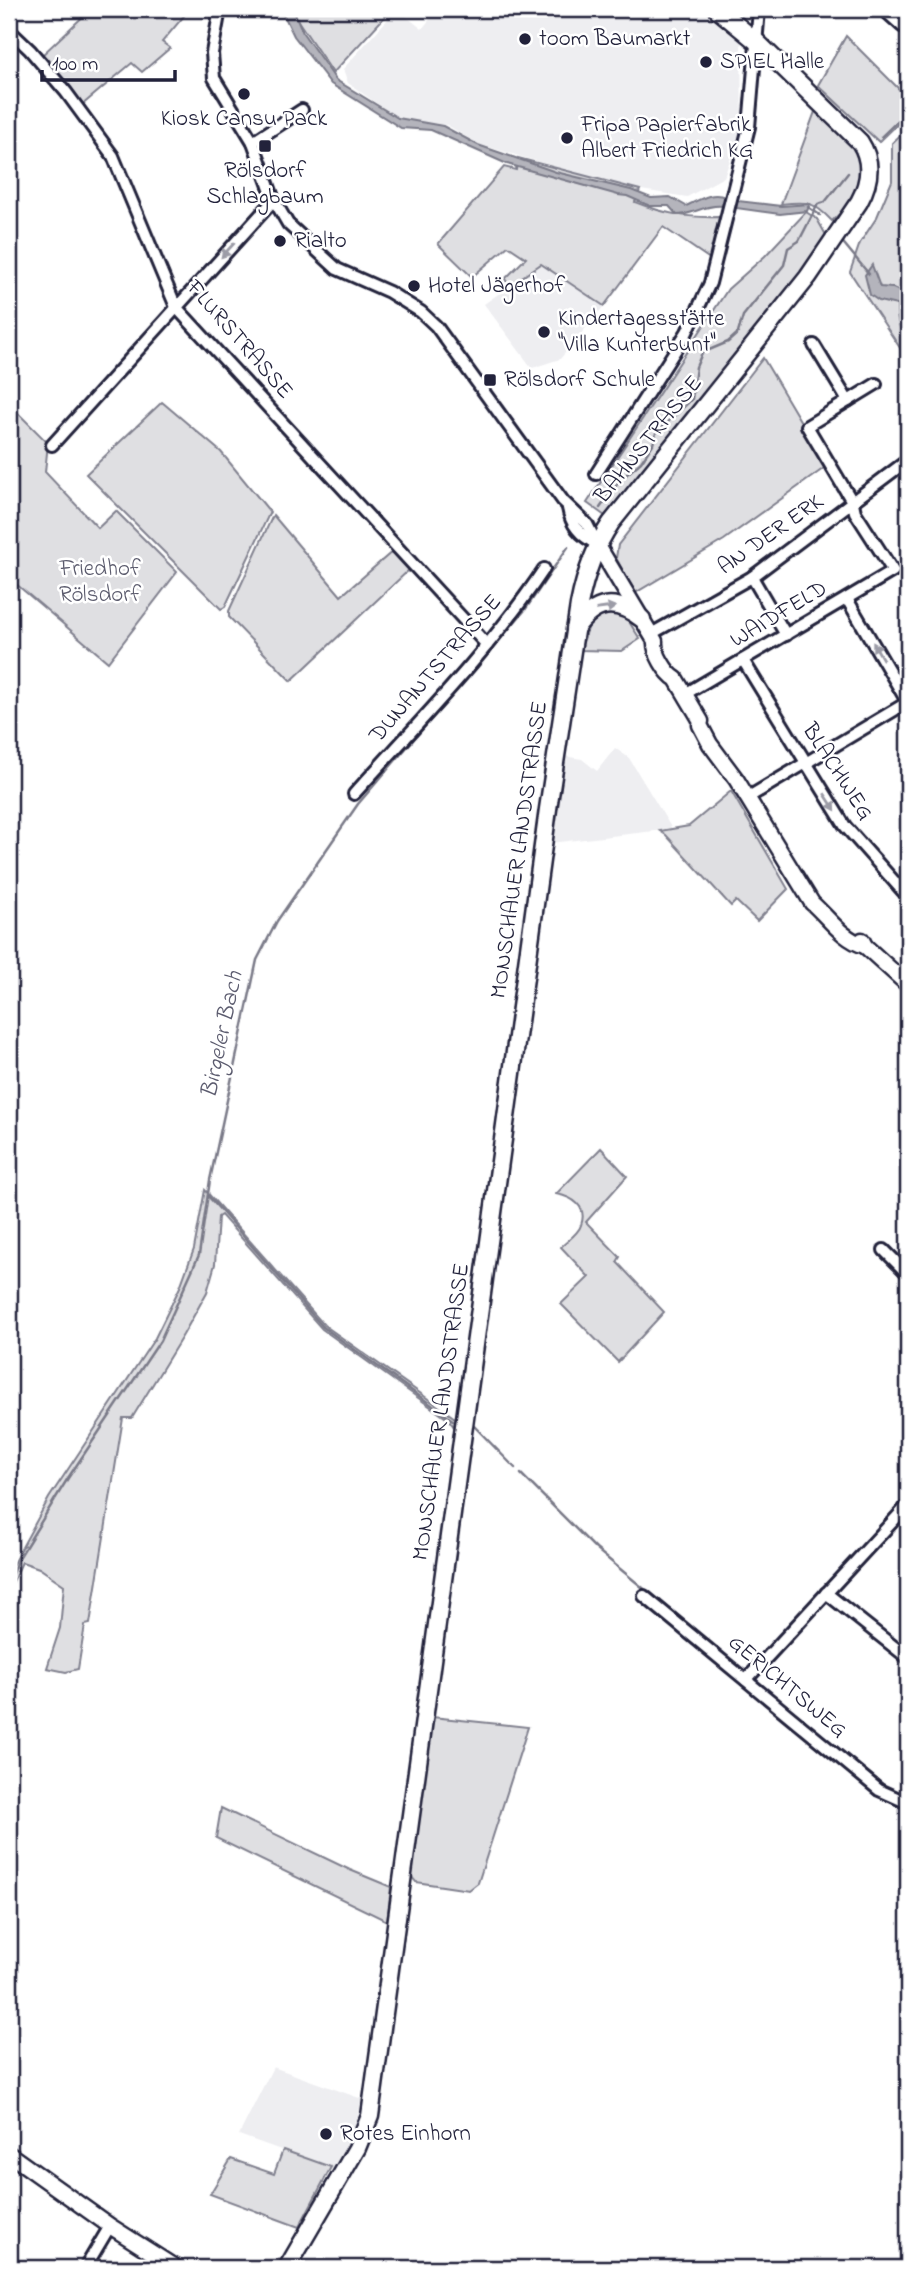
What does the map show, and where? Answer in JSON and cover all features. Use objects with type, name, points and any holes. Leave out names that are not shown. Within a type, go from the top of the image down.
[{"type":"main road","name":"BAHNSTRASSE","points":[[597,544],[808,277],[865,190],[869,174],[866,152],[860,142],[756,41],[717,9]]},
{"type":"main road","name":"MONSCHAUER LANDSTRASSE","points":[[288,2268],[357,2148],[370,2116],[546,819],[575,629],[585,577],[597,544]]},
{"type":"main road","points":[[575,629],[590,612],[605,605],[623,607],[642,619]]},
{"type":"street","points":[[220,9],[212,54],[214,78],[253,142],[274,200],[288,224],[324,259],[349,275],[397,296],[436,326],[568,508],[569,517],[583,538],[597,544],[653,638],[654,648],[671,677],[676,679],[701,721],[700,725],[708,740],[726,768],[731,771],[812,903],[862,940],[864,946],[908,985]]},
{"type":"street","points":[[596,474],[694,318],[710,283],[749,127],[759,9]]},
{"type":"street","points":[[883,9],[902,26],[908,23]]},
{"type":"street","name":"FLURSTRASSE","points":[[9,30],[66,92],[113,156],[176,307],[488,645]]},
{"type":"street","points":[[253,142],[302,110]]},
{"type":"street","points":[[52,444],[274,200]]},
{"type":"street","points":[[814,345],[848,401]]},
{"type":"street","points":[[853,503],[807,426],[876,384]]},
{"type":"street","name":"AN DER ERK","points":[[653,638],[752,577],[908,460]]},
{"type":"street","name":"WAIDFELD","points":[[685,694],[893,571],[855,512],[853,503]]},
{"type":"street","name":"DUNANTSTRASSE","points":[[354,794],[488,645],[544,569]]},
{"type":"street","points":[[752,577],[786,635]]},
{"type":"street","points":[[747,798],[908,703],[847,598]]},
{"type":"street","name":"BLACHWEG","points":[[743,660],[845,826],[908,897]]},
{"type":"street","points":[[884,1251],[908,1274]]},
{"type":"street","points":[[746,1680],[908,1505]]},
{"type":"street","points":[[826,1593],[908,1658]]},
{"type":"street","name":"GERICHTSWEG","points":[[644,1596],[879,1790],[908,1803]]},
{"type":"street","points":[[9,2154],[110,2226],[176,2268]]},
{"type":"street","points":[[85,2268],[110,2226]]},
{"type":"shaded area","points":[[281,9],[294,11],[303,33],[336,80],[398,118],[443,126],[478,145],[556,172],[631,190],[651,198],[670,197],[686,206],[706,197],[720,195],[725,197],[723,206],[677,215],[669,206],[650,206],[627,196],[507,164],[431,130],[401,128],[331,84],[294,36]]},
{"type":"shaded area","points":[[397,9],[422,29],[438,9],[700,9],[741,42],[742,126],[724,177],[687,197],[628,188],[478,144],[447,125],[399,119],[348,83],[343,69]]},
{"type":"shaded area","points":[[738,201],[781,206],[810,204],[807,211],[780,214],[736,208]]},
{"type":"shaded area","name":"Kindertagesstätte \"Villa Kunterbunt\"","points":[[541,264],[604,306],[560,359],[532,368],[484,304]]},
{"type":"shaded area","points":[[872,265],[880,287],[893,288],[904,293],[908,305],[908,337],[900,327],[897,305],[879,301],[870,295],[865,275]]},
{"type":"shaded area","points":[[615,748],[629,758],[672,829],[550,843],[563,756],[582,759],[597,771]]},
{"type":"shaded area","points":[[273,2067],[362,2099],[356,2125],[334,2169],[239,2135]]},
{"type":"green space","points":[[91,9],[174,9],[184,16],[162,42],[170,48],[142,72],[132,63],[82,105],[42,55]]},
{"type":"green space","points":[[290,9],[392,9],[333,73]]},
{"type":"green space","points":[[846,36],[902,92],[908,86],[908,114],[879,142],[818,85]]},
{"type":"green space","points":[[816,109],[848,137],[856,148],[862,168],[853,198],[832,221],[820,209],[810,204],[781,204]]},
{"type":"green space","points":[[908,128],[908,360],[850,272],[860,243],[877,217],[892,181],[892,143]]},
{"type":"green space","points":[[518,158],[640,190],[635,202],[656,210],[686,216],[719,217],[710,259],[663,227],[604,306],[541,264],[509,286],[505,279],[526,258],[508,246],[472,277],[438,244],[504,167],[516,170]]},
{"type":"green space","points":[[806,212],[817,219],[826,235],[803,273],[605,516],[587,503],[728,289],[765,256]]},
{"type":"green space","points":[[763,358],[827,466],[724,540],[635,593],[616,558],[618,545]]},
{"type":"green space","points":[[162,402],[221,452],[270,512],[225,607],[221,609],[86,474]]},
{"type":"green space","name":"Friedhof Rölsdorf","points":[[9,404],[48,443],[45,472],[98,528],[116,511],[177,572],[108,662],[9,578]]},
{"type":"green space","points":[[273,515],[341,596],[393,551],[410,569],[291,681],[229,617],[229,611]]},
{"type":"green space","points":[[610,610],[626,617],[640,639],[622,651],[580,650],[592,618]]},
{"type":"green space","points":[[731,791],[788,889],[757,921],[736,901],[731,906],[660,831],[689,826]]},
{"type":"green space","points":[[601,1148],[627,1176],[586,1222],[620,1257],[617,1262],[664,1312],[618,1362],[561,1304],[589,1277],[561,1247],[580,1228],[582,1213],[573,1200],[556,1194]]},
{"type":"green space","points":[[205,1190],[324,1325],[455,1418],[454,1427],[449,1420],[322,1329],[221,1215],[218,1217],[215,1264],[207,1292],[132,1418],[123,1418],[90,1624],[85,1625],[78,1669],[66,1672],[47,1668],[60,1628],[64,1585],[39,1568],[22,1562],[9,1590],[9,1571],[49,1498],[155,1338],[180,1287],[194,1249]]},
{"type":"green space","points":[[432,1717],[528,1727],[478,1883],[469,1890],[416,1882],[408,1872]]},
{"type":"green space","points":[[221,1808],[391,1887],[387,1921],[216,1838]]},
{"type":"green space","points":[[283,2150],[331,2167],[299,2227],[210,2194],[231,2159],[274,2174]]},
{"type":"waterway","name":"Birgeler Bach","points":[[881,137],[908,111]]},
{"type":"waterway","name":"Birgeler Bach","points":[[600,508],[620,480],[641,462],[653,444],[656,433],[692,399],[696,367],[702,353],[728,342],[738,333],[743,316],[784,265],[788,248],[799,241],[818,204],[825,202],[848,173]]},
{"type":"waterway","name":"Birgeler Bach","points":[[808,207],[820,215]]},
{"type":"waterway","points":[[840,239],[869,274]]},
{"type":"waterway","name":"Birgeler Bach","points":[[9,1581],[17,1561],[68,1478],[160,1341],[199,1255],[210,1180],[257,960],[277,921],[358,804],[525,610],[568,547]]},
{"type":"waterway","points":[[208,1196],[323,1327],[454,1421]]},
{"type":"waterway","points":[[474,1426],[515,1468]]},
{"type":"waterway","points":[[521,1474],[596,1549],[741,1669]]},
{"type":"waterway","points":[[792,1712],[885,1786]]},
{"type":"place","name":"toom Baumarkt","points":[[525,39]]},
{"type":"place","name":"SPIEL Halle","points":[[706,62]]},
{"type":"place","name":"Kiosk Cansu Pack","points":[[244,94]]},
{"type":"place","name":"Fripa Papierfabrik Albert Friedrich KG","points":[[567,138]]},
{"type":"place","name":"Rölsdorf Schlagbaum","points":[[265,146]]},
{"type":"place","name":"Rialto","points":[[280,241]]},
{"type":"place","name":"Hotel Jägerhof","points":[[414,286]]},
{"type":"place","name":"Kindertagesstätte \"Villa Kunterbunt\"","points":[[544,332]]},
{"type":"place","name":"Rölsdorf Schule","points":[[490,380]]},
{"type":"place","name":"Rotes Einhorn","points":[[326,2134]]}]
